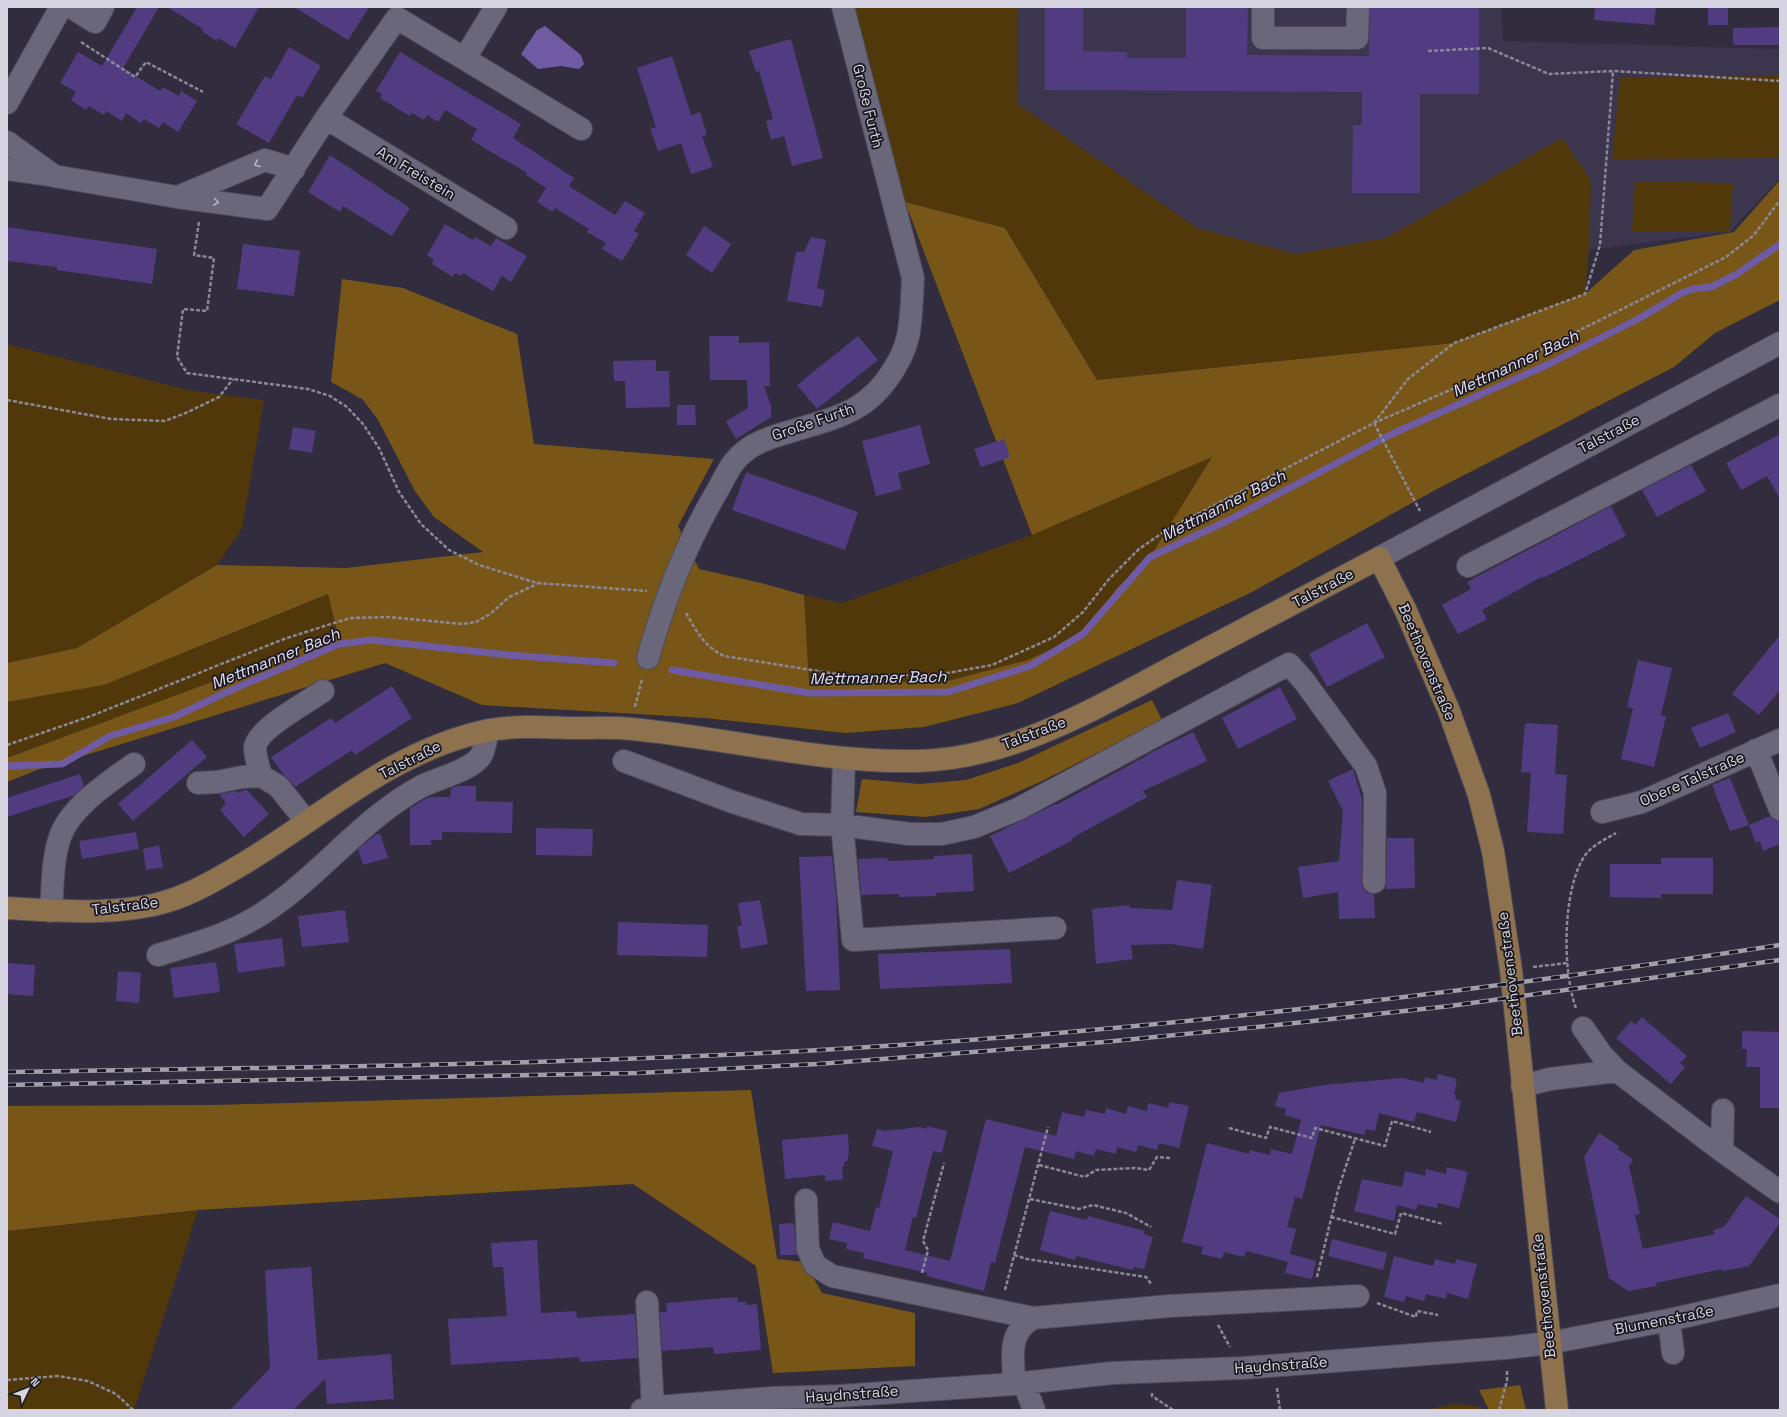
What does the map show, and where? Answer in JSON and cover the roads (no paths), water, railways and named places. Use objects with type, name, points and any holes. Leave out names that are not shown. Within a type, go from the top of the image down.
[{"type":"main road","name":"Talstraße","points":[[7,908],[51,911],[122,908],[169,901],[220,877],[266,850],[371,780],[410,759],[449,740],[488,730],[522,727],[630,729],[844,758],[919,761],[973,754],[1013,743],[1081,715],[1379,558]]},
{"type":"main road","name":"Beethovenstraße","points":[[1379,558],[1406,611],[1449,711],[1479,795],[1493,851],[1511,970],[1557,1410]]},
{"type":"street","points":[[71,7],[95,22],[103,7]]},
{"type":"street","points":[[465,58],[496,7]]},
{"type":"street","name":"Große Furth","points":[[648,658],[669,592],[703,515],[734,462],[748,449],[765,439],[828,420],[869,401],[886,382],[906,346],[910,324],[912,278],[843,7]]},
{"type":"street","points":[[1263,7],[1264,38],[1357,38],[1358,7]]},
{"type":"street","points":[[7,103],[56,15]]},
{"type":"street","points":[[7,169],[203,201],[267,209],[326,118],[397,18],[581,129]]},
{"type":"street","name":"Am Freistein","points":[[326,118],[506,228]]},
{"type":"street","points":[[7,142],[54,176]]},
{"type":"street","points":[[177,197],[265,160],[294,169]]},
{"type":"street","name":"Talstraße","points":[[1379,558],[1780,342]]},
{"type":"street","points":[[1468,566],[1780,405]]},
{"type":"street","points":[[624,761],[723,798],[801,824],[842,825],[910,834],[942,834],[974,827],[1018,809],[1289,664],[1366,766],[1375,793],[1374,882]]},
{"type":"street","points":[[261,776],[255,748],[257,740],[266,730],[323,691]]},
{"type":"street","points":[[158,955],[205,940],[245,924],[275,905],[392,804],[422,786],[475,762],[482,753],[488,730]]},
{"type":"street","name":"Obere Talstraße","points":[[1602,812],[1642,802],[1780,740]]},
{"type":"street","points":[[1756,750],[1780,809]]},
{"type":"street","points":[[844,758],[842,825],[853,940],[1056,928]]},
{"type":"street","points":[[51,911],[55,864],[60,837],[75,811],[101,788],[134,764]]},
{"type":"street","points":[[198,783],[217,782],[242,776],[261,776],[278,786],[307,822]]},
{"type":"street","points":[[1584,1028],[1602,1055],[1618,1071],[1722,1151],[1780,1192]]},
{"type":"street","points":[[1522,1086],[1550,1079],[1618,1071]]},
{"type":"street","points":[[1722,1151],[1723,1110]]},
{"type":"street","points":[[806,1200],[808,1249],[815,1265],[832,1276],[1033,1318],[1170,1306],[1358,1296]]},
{"type":"street","name":"Blumenstraße","points":[[1549,1344],[1780,1296]]},
{"type":"street","points":[[647,1302],[648,1409]]},
{"type":"street","points":[[1033,1318],[1023,1324],[1016,1333],[1013,1342],[1019,1384],[1034,1410]]},
{"type":"street","points":[[1669,1320],[1673,1353]]},
{"type":"street","name":"Haydnstraße","points":[[648,1409],[771,1398],[840,1403],[1112,1373],[1242,1368],[1549,1344]]},
{"type":"waterway","name":"Mettmanner Bach","points":[[672,670],[809,693],[948,692],[1030,666],[1083,634],[1150,557],[1229,520],[1392,434],[1549,364],[1638,319],[1682,293],[1693,289],[1711,287],[1737,274],[1780,244]]},
{"type":"waterway","name":"Mettmanner Bach","points":[[7,766],[62,764],[110,736],[174,717],[229,691],[339,644],[372,640],[509,655],[614,663]]},
{"type":"railway","points":[[7,1072],[604,1060],[803,1051],[926,1043],[1048,1034],[1293,1010],[1537,980],[1780,945]]},
{"type":"railway","points":[[7,1085],[638,1073],[818,1064],[1104,1042],[1267,1026],[1450,1006],[1780,960]]}]
